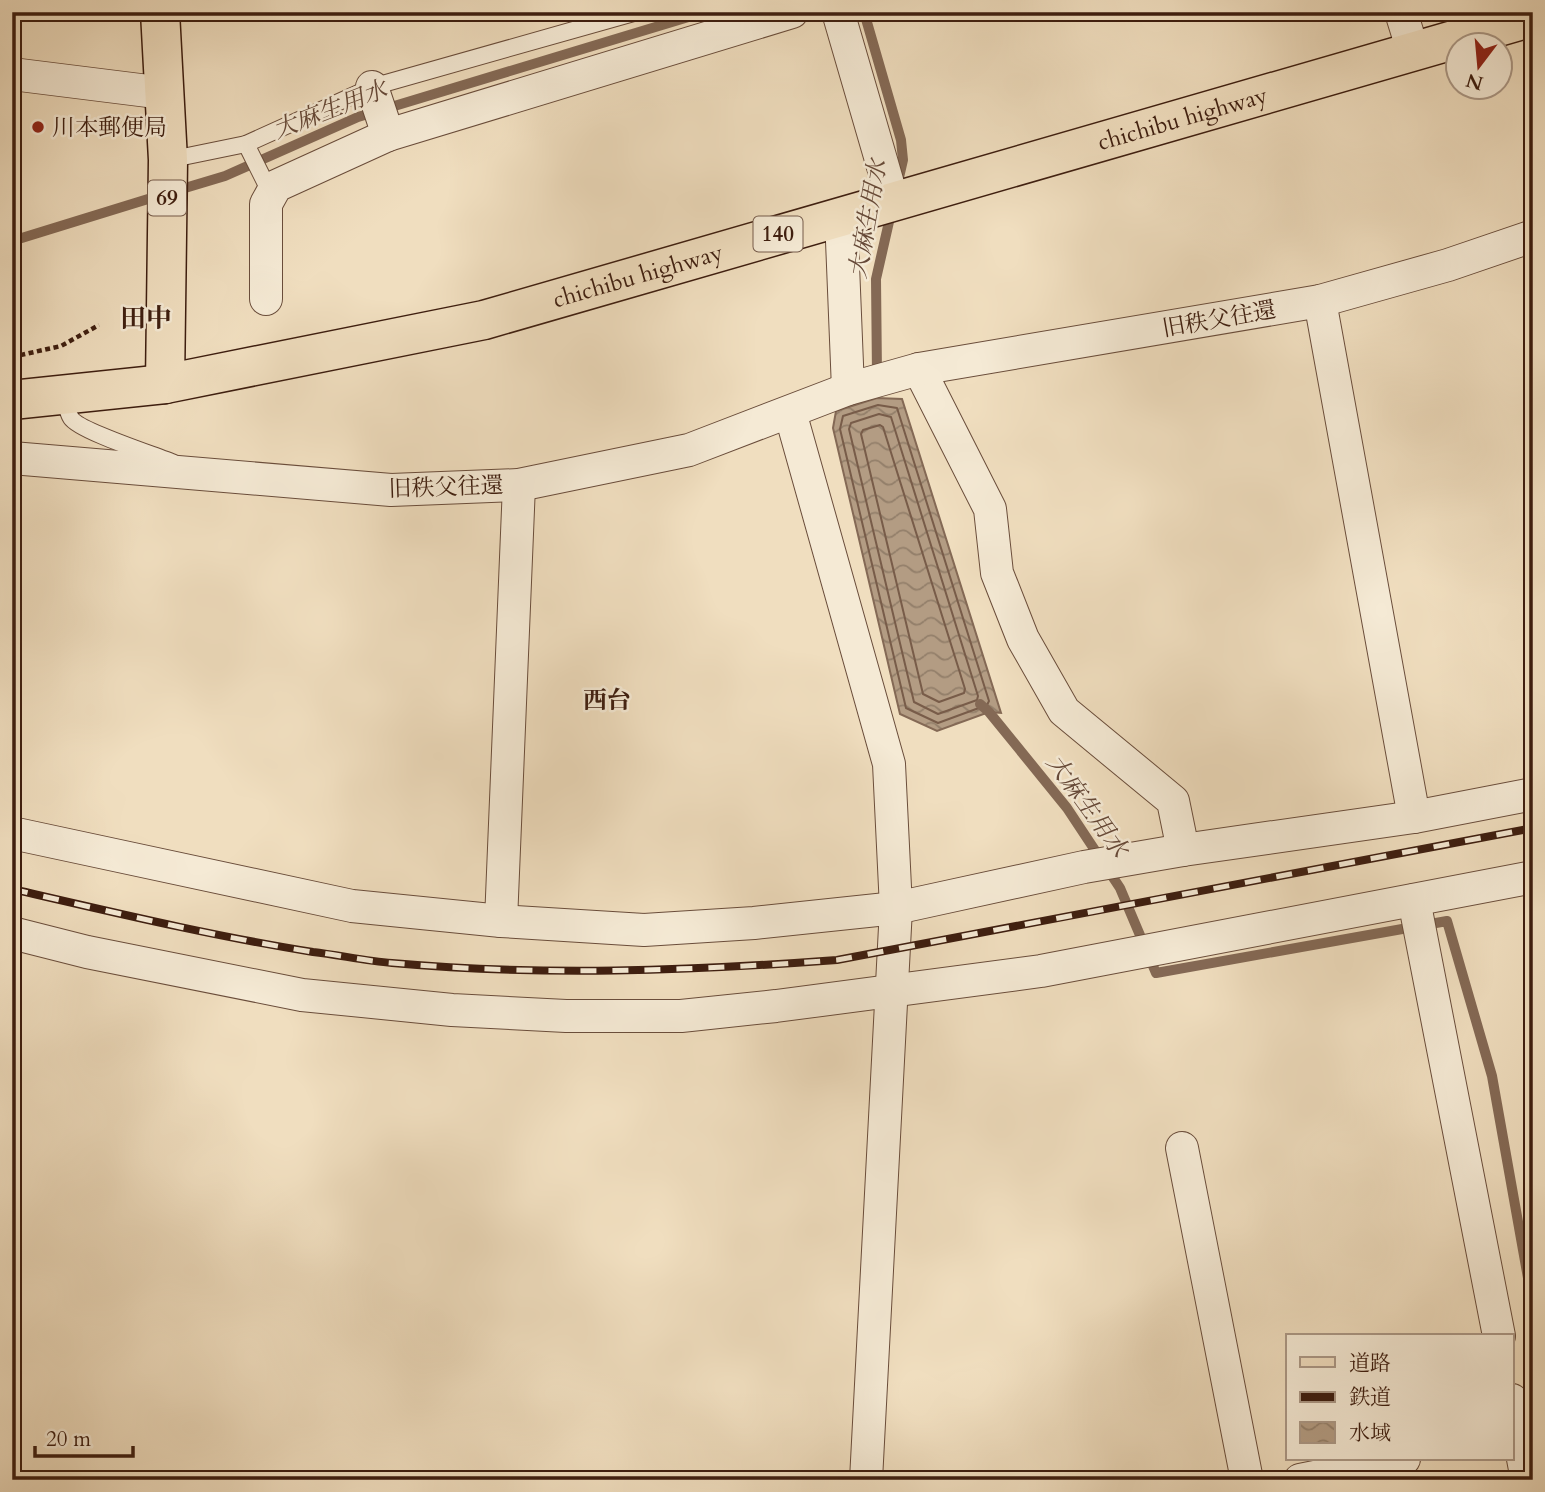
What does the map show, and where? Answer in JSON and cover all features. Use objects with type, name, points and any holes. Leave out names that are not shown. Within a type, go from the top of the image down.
[{"type":"main road","name":"69","points":[[160,12],[168,160],[165,384]]},
{"type":"main road","name":"chichibu highway","points":[[12,400],[165,384],[484,320],[1533,16]]},
{"type":"street","points":[[266,299],[267,186],[276,186],[379,111],[792,12]]},
{"type":"street","points":[[838,12],[893,201]]},
{"type":"street","points":[[1401,12],[1413,51]]},
{"type":"street","points":[[12,74],[164,93]]},
{"type":"street","points":[[841,216],[857,387]]},
{"type":"street","name":"旧秩父往還","points":[[12,458],[391,489],[519,485],[689,450],[857,387],[909,372],[1320,301],[1448,265],[1533,236]]},
{"type":"street","points":[[1320,301],[1414,817]]},
{"type":"street","points":[[909,372],[990,509],[998,573],[1023,639],[1064,711],[1173,801],[1183,850]]},
{"type":"street","points":[[790,412],[890,764],[896,908],[866,1480]]},
{"type":"street","points":[[502,921],[519,485]]},
{"type":"street","points":[[12,833],[352,906],[502,921],[644,930],[754,923],[896,908],[1084,867],[1414,817],[1533,794]]},
{"type":"street","points":[[12,933],[87,952],[302,995],[452,1010],[566,1016],[681,1016],[890,992],[1041,971],[1143,951],[1418,918],[1533,877]]},
{"type":"street","points":[[1418,918],[1499,1334]]},
{"type":"street","points":[[1181,1148],[1247,1480]]},
{"type":"street","points":[[1514,1408],[1527,1480]]},
{"type":"street","points":[[1300,1480],[1399,1460]]},
{"type":"lane","points":[[168,160],[249,151],[379,111],[637,12]]},
{"type":"lane","points":[[249,151],[267,186]]},
{"type":"lane","points":[[64,396],[71,419],[90,432],[145,450],[199,474]]},
{"type":"path","points":[[12,357],[61,346],[99,325]]},
{"type":"water","points":[[877,398],[902,399],[1001,713],[989,712],[937,731],[900,714],[833,428],[836,411]]},
{"type":"waterway","name":"大麻生用水","points":[[175,191],[225,176],[358,117],[705,12]]},
{"type":"waterway","name":"大麻生用水","points":[[864,12],[901,140],[903,160],[898,182]]},
{"type":"waterway","name":"大麻生用水","points":[[12,241],[161,195]]},
{"type":"waterway","name":"大麻生用水","points":[[877,375],[876,279],[891,213]]},
{"type":"waterway","name":"大麻生用水","points":[[980,704],[1067,808],[1120,888],[1156,973],[1447,921],[1492,1076],[1533,1306]]},
{"type":"railway","points":[[12,889],[237,939],[382,962],[559,971],[726,967],[837,960],[1533,828]]},
{"type":"place","name":"川本郵便局","points":[[38,127]]},
{"type":"district","name":"田中","points":[[146,318]]},
{"type":"district","name":"西台","points":[[607,700]]}]
